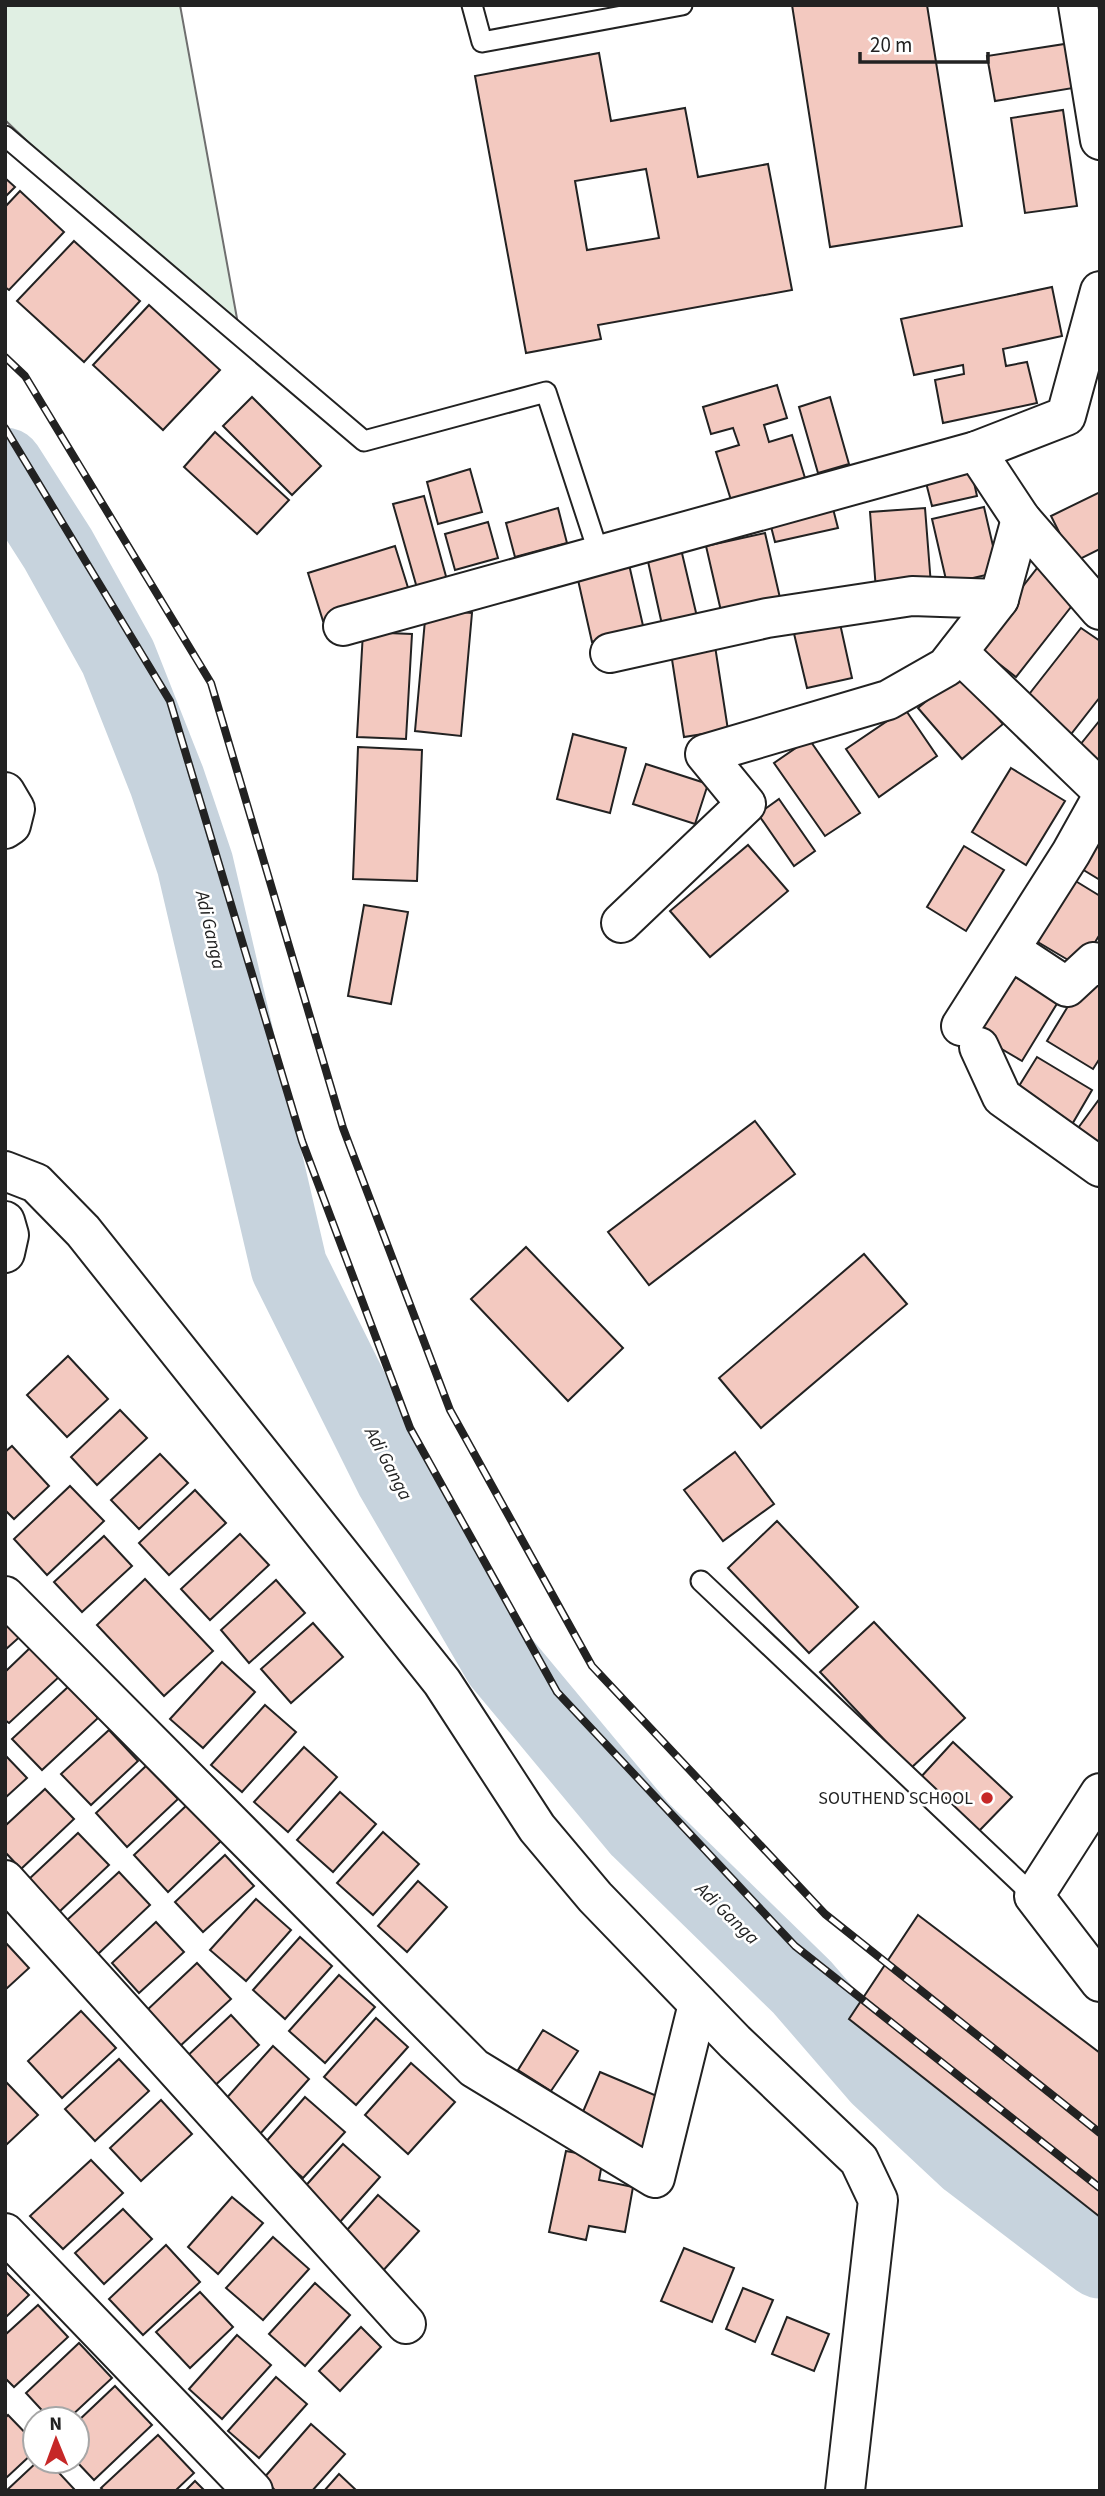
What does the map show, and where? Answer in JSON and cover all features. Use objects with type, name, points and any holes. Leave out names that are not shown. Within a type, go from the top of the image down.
[{"type":"street","points":[[1078,5],[1100,140]]},
{"type":"street","points":[[343,626],[976,451],[1066,416],[1100,291]]},
{"type":"street","points":[[976,451],[1021,519],[1100,610]]},
{"type":"street","points":[[621,923],[746,804],[705,754],[888,700],[946,667],[999,599],[1021,519]]},
{"type":"street","points":[[610,653],[767,618],[912,596],[999,599]]},
{"type":"street","points":[[958,652],[1100,789]]},
{"type":"street","points":[[5,792],[15,808],[11,825],[5,829]]},
{"type":"street","points":[[1100,801],[1011,950],[970,1037],[1002,1097],[1100,1167]]},
{"type":"street","points":[[1011,950],[1067,987],[1094,962],[1100,966]]},
{"type":"street","points":[[5,1171],[36,1183],[83,1231],[442,1682],[537,1828],[595,1897],[698,2004],[859,2160],[878,2200],[845,2491]]},
{"type":"street","points":[[5,1221],[9,1235],[5,1253]]},
{"type":"street","points":[[5,1596],[474,2068],[655,2178],[698,2004]]},
{"type":"street","points":[[1100,1793],[1034,1896],[1100,1982]]},
{"type":"street","points":[[5,1880],[406,2324]]},
{"type":"street","points":[[5,2232],[253,2491]]},
{"type":"lane","points":[[472,5],[482,42],[682,5]]},
{"type":"lane","points":[[5,136],[364,442],[545,391],[599,554]]},
{"type":"lane","points":[[701,1581],[1034,1896]]},
{"type":"green space","points":[[5,5],[180,5],[242,346],[5,120]]},
{"type":"building","points":[[792,5],[927,5],[962,226],[830,247]]},
{"type":"building","points":[[1071,43],[1079,87],[995,101],[987,56]]},
{"type":"building","points":[[599,53],[611,121],[685,108],[698,177],[768,164],[792,290],[598,325],[601,339],[526,353],[475,76]],"holes":[[[646,169],[659,238],[587,250],[575,181]]]},
{"type":"building","points":[[1063,110],[1077,206],[1025,213],[1011,118]]},
{"type":"building","points":[[5,178],[15,187],[5,197]]},
{"type":"building","points":[[20,191],[64,232],[9,290],[5,287],[5,207]]},
{"type":"building","points":[[74,241],[140,301],[84,362],[17,301]]},
{"type":"building","points":[[1052,287],[1062,336],[1003,349],[1006,366],[1027,362],[1037,403],[943,423],[935,380],[964,374],[963,365],[914,375],[901,319]]},
{"type":"building","points":[[149,305],[220,370],[163,430],[93,365]]},
{"type":"building","points":[[777,385],[787,418],[764,425],[769,442],[792,435],[805,478],[731,500],[716,452],[739,445],[733,428],[711,434],[703,407]]},
{"type":"building","points":[[252,397],[321,466],[292,495],[223,426]]},
{"type":"building","points":[[830,397],[849,464],[818,473],[799,407]]},
{"type":"building","points":[[215,432],[289,500],[257,534],[184,467]]},
{"type":"building","points":[[969,460],[977,496],[932,506],[923,471]]},
{"type":"building","points":[[470,469],[482,512],[438,524],[427,482]]},
{"type":"building","points":[[1100,492],[1100,549],[1074,562],[1051,516]]},
{"type":"building","points":[[424,496],[447,580],[417,588],[393,504]]},
{"type":"building","points":[[831,501],[838,528],[775,542],[768,515]]},
{"type":"building","points":[[984,507],[999,572],[947,584],[932,519]]},
{"type":"building","points":[[558,508],[567,543],[515,557],[506,523]]},
{"type":"building","points":[[925,508],[931,585],[876,590],[870,512]]},
{"type":"building","points":[[488,522],[498,558],[455,570],[445,534]]},
{"type":"building","points":[[765,533],[783,611],[724,624],[706,546]]},
{"type":"building","points":[[395,546],[410,594],[323,621],[308,573]]},
{"type":"building","points":[[681,549],[698,621],[663,629],[647,557]]},
{"type":"building","points":[[628,560],[644,630],[592,642],[576,571]]},
{"type":"building","points":[[1038,567],[1078,598],[1016,677],[976,646]]},
{"type":"building","points":[[426,609],[472,613],[461,736],[415,731]]},
{"type":"building","points":[[837,610],[852,678],[807,688],[791,621]]},
{"type":"building","points":[[1081,628],[1100,641],[1100,697],[1068,738],[1023,702]]},
{"type":"building","points":[[363,632],[412,634],[406,739],[357,737]]},
{"type":"building","points":[[715,646],[728,730],[684,737],[671,653]]},
{"type":"building","points":[[959,674],[1003,724],[962,759],[918,708]]},
{"type":"building","points":[[905,709],[937,756],[879,797],[846,749]]},
{"type":"building","points":[[1100,720],[1100,768],[1076,750]]},
{"type":"building","points":[[573,734],[626,748],[610,813],[557,799]]},
{"type":"building","points":[[809,739],[860,813],[825,836],[774,763]]},
{"type":"building","points":[[358,747],[422,750],[417,881],[353,879]]},
{"type":"building","points":[[646,764],[708,784],[695,824],[633,804]]},
{"type":"building","points":[[1011,768],[1065,801],[1026,865],[972,832]]},
{"type":"building","points":[[779,799],[815,851],[794,866],[758,814]]},
{"type":"building","points":[[1100,817],[1100,880],[1072,863]]},
{"type":"building","points":[[748,845],[788,891],[710,957],[670,911]]},
{"type":"building","points":[[964,846],[1004,870],[966,931],[927,907]]},
{"type":"building","points":[[1069,877],[1100,896],[1100,934],[1080,967],[1031,938]]},
{"type":"building","points":[[364,905],[408,912],[391,1004],[348,996]]},
{"type":"building","points":[[1007,972],[1058,1002],[1022,1061],[971,1031]]},
{"type":"building","points":[[1088,973],[1100,980],[1100,1058],[1093,1069],[1047,1041]]},
{"type":"building","points":[[1037,1057],[1092,1090],[1067,1133],[1011,1099]]},
{"type":"building","points":[[1100,1098],[1100,1155],[1073,1135]]},
{"type":"building","points":[[755,1121],[795,1174],[649,1285],[608,1232]]},
{"type":"building","points":[[526,1247],[623,1348],[568,1401],[471,1299]]},
{"type":"building","points":[[864,1254],[907,1304],[761,1428],[719,1378]]},
{"type":"building","points":[[68,1356],[108,1399],[67,1437],[27,1395]]},
{"type":"building","points":[[120,1410],[147,1438],[97,1485],[71,1457]]},
{"type":"building","points":[[12,1446],[49,1486],[14,1519],[5,1510],[5,1452]]},
{"type":"building","points":[[735,1452],[774,1504],[723,1541],[684,1490]]},
{"type":"building","points":[[160,1454],[188,1483],[139,1529],[111,1500]]},
{"type":"building","points":[[70,1486],[104,1521],[47,1575],[14,1539]]},
{"type":"building","points":[[195,1490],[226,1523],[169,1575],[139,1543]]},
{"type":"building","points":[[777,1521],[858,1607],[809,1653],[728,1568]]},
{"type":"building","points":[[240,1534],[269,1565],[210,1620],[181,1589]]},
{"type":"building","points":[[104,1536],[132,1566],[82,1612],[54,1582]]},
{"type":"building","points":[[145,1579],[213,1651],[164,1696],[97,1625]]},
{"type":"building","points":[[276,1580],[305,1613],[249,1663],[221,1630]]},
{"type":"building","points":[[5,1614],[24,1633],[5,1650]]},
{"type":"building","points":[[874,1622],[965,1718],[911,1768],[820,1672]]},
{"type":"building","points":[[313,1623],[343,1657],[291,1703],[261,1669]]},
{"type":"building","points":[[32,1646],[60,1676],[9,1723],[5,1720],[5,1672]]},
{"type":"building","points":[[222,1662],[255,1692],[203,1748],[170,1719]]},
{"type":"building","points":[[69,1686],[98,1718],[42,1770],[12,1739]]},
{"type":"building","points":[[265,1705],[296,1732],[242,1792],[211,1765]]},
{"type":"building","points":[[109,1730],[138,1761],[91,1805],[61,1774]]},
{"type":"building","points":[[953,1742],[1012,1797],[979,1831],[920,1778]]},
{"type":"building","points":[[304,1747],[337,1777],[288,1832],[254,1802]]},
{"type":"building","points":[[5,1755],[27,1778],[5,1798]]},
{"type":"building","points":[[146,1766],[178,1799],[127,1847],[96,1813]]},
{"type":"building","points":[[45,1789],[74,1819],[21,1869],[5,1852],[5,1826]]},
{"type":"building","points":[[340,1792],[376,1824],[333,1872],[297,1840]]},
{"type":"building","points":[[187,1805],[221,1841],[168,1892],[134,1855]]},
{"type":"building","points":[[383,1832],[419,1864],[373,1915],[337,1883]]},
{"type":"building","points":[[78,1833],[109,1865],[59,1912],[28,1880]]},
{"type":"building","points":[[225,1855],[254,1886],[203,1932],[175,1902]]},
{"type":"building","points":[[119,1872],[150,1905],[98,1954],[66,1921]]},
{"type":"building","points":[[418,1881],[447,1907],[407,1952],[378,1926]]},
{"type":"building","points":[[256,1899],[291,1930],[246,1981],[210,1950]]},
{"type":"building","points":[[918,1915],[1100,2053],[1100,2217],[849,2019]]},
{"type":"building","points":[[156,1922],[184,1952],[139,1993],[112,1963]]},
{"type":"building","points":[[300,1937],[332,1966],[285,2019],[253,1990]]},
{"type":"building","points":[[5,1942],[29,1968],[5,1990]]},
{"type":"building","points":[[197,1963],[231,1999],[179,2047],[145,2012]]},
{"type":"building","points":[[339,1975],[375,2007],[325,2063],[289,2031]]},
{"type":"building","points":[[81,2011],[116,2048],[62,2098],[28,2061]]},
{"type":"building","points":[[231,2015],[259,2045],[211,2089],[183,2060]]},
{"type":"building","points":[[376,2018],[408,2047],[356,2105],[324,2077]]},
{"type":"building","points":[[543,2030],[578,2051],[551,2091],[518,2070]]},
{"type":"building","points":[[273,2046],[309,2079],[260,2134],[224,2101]]},
{"type":"building","points":[[119,2059],[149,2091],[95,2141],[65,2109]]},
{"type":"building","points":[[411,2063],[455,2102],[408,2154],[365,2115]]},
{"type":"building","points":[[600,2072],[664,2099],[643,2148],[579,2121]]},
{"type":"building","points":[[7,2083],[38,2115],[5,2146],[5,2085]]},
{"type":"building","points":[[305,2097],[345,2132],[303,2178],[264,2144]]},
{"type":"building","points":[[161,2100],[192,2134],[141,2181],[110,2148]]},
{"type":"building","points":[[343,2144],[380,2177],[339,2223],[301,2191]]},
{"type":"building","points":[[566,2151],[603,2158],[599,2180],[633,2187],[625,2232],[589,2226],[586,2240],[549,2232]]},
{"type":"building","points":[[91,2160],[123,2193],[63,2249],[30,2216]]},
{"type":"building","points":[[378,2195],[419,2231],[380,2274],[340,2238]]},
{"type":"building","points":[[232,2197],[263,2223],[218,2274],[188,2247]]},
{"type":"building","points":[[123,2209],[152,2239],[104,2284],[75,2253]]},
{"type":"building","points":[[273,2237],[309,2269],[263,2320],[226,2288]]},
{"type":"building","points":[[166,2245],[200,2282],[143,2335],[109,2299]]},
{"type":"building","points":[[684,2248],[734,2268],[712,2322],[661,2301]]},
{"type":"building","points":[[5,2271],[29,2295],[5,2318]]},
{"type":"building","points":[[315,2283],[350,2315],[305,2366],[269,2334]]},
{"type":"building","points":[[743,2288],[773,2300],[755,2342],[726,2329]]},
{"type":"building","points":[[200,2292],[233,2327],[190,2368],[156,2332]]},
{"type":"building","points":[[38,2305],[68,2337],[14,2387],[5,2378],[5,2335]]},
{"type":"building","points":[[787,2317],[829,2334],[814,2371],[772,2354]]},
{"type":"building","points":[[361,2327],[381,2347],[340,2391],[319,2371]]},
{"type":"building","points":[[237,2335],[271,2365],[222,2419],[189,2389]]},
{"type":"building","points":[[79,2343],[112,2378],[83,2405],[37,2405],[26,2393]]},
{"type":"building","points":[[276,2377],[307,2404],[259,2458],[228,2431]]},
{"type":"building","points":[[115,2386],[152,2425],[94,2480],[89,2475],[91,2409]]},
{"type":"building","points":[[8,2415],[21,2428],[21,2464],[5,2479],[5,2418]]},
{"type":"building","points":[[311,2424],[345,2454],[312,2491],[276,2491],[263,2479]]},
{"type":"building","points":[[158,2435],[194,2473],[175,2491],[104,2491],[101,2488]]},
{"type":"building","points":[[339,2474],[357,2491],[324,2491]]},
{"type":"building","points":[[23,2475],[61,2475],[75,2490],[6,2491]]},
{"type":"building","points":[[195,2481],[205,2491],[185,2491]]},
{"type":"waterway","name":"Adi Ganga","points":[[5,466],[58,549],[118,657],[167,781],[195,864],[289,1267],[394,1478],[501,1662],[640,1829],[802,1987],[879,2076],[969,2160],[1100,2260]]},
{"type":"railway","points":[[5,357],[25,376],[211,683],[343,1128],[450,1410],[592,1666],[825,1914],[1100,2133]]},
{"type":"railway","points":[[5,428],[170,701],[302,1141],[410,1428],[557,1692],[795,1946],[1100,2188]]},
{"type":"place","name":"SOUTHEND SCHOOL","points":[[987,1798]]}]
